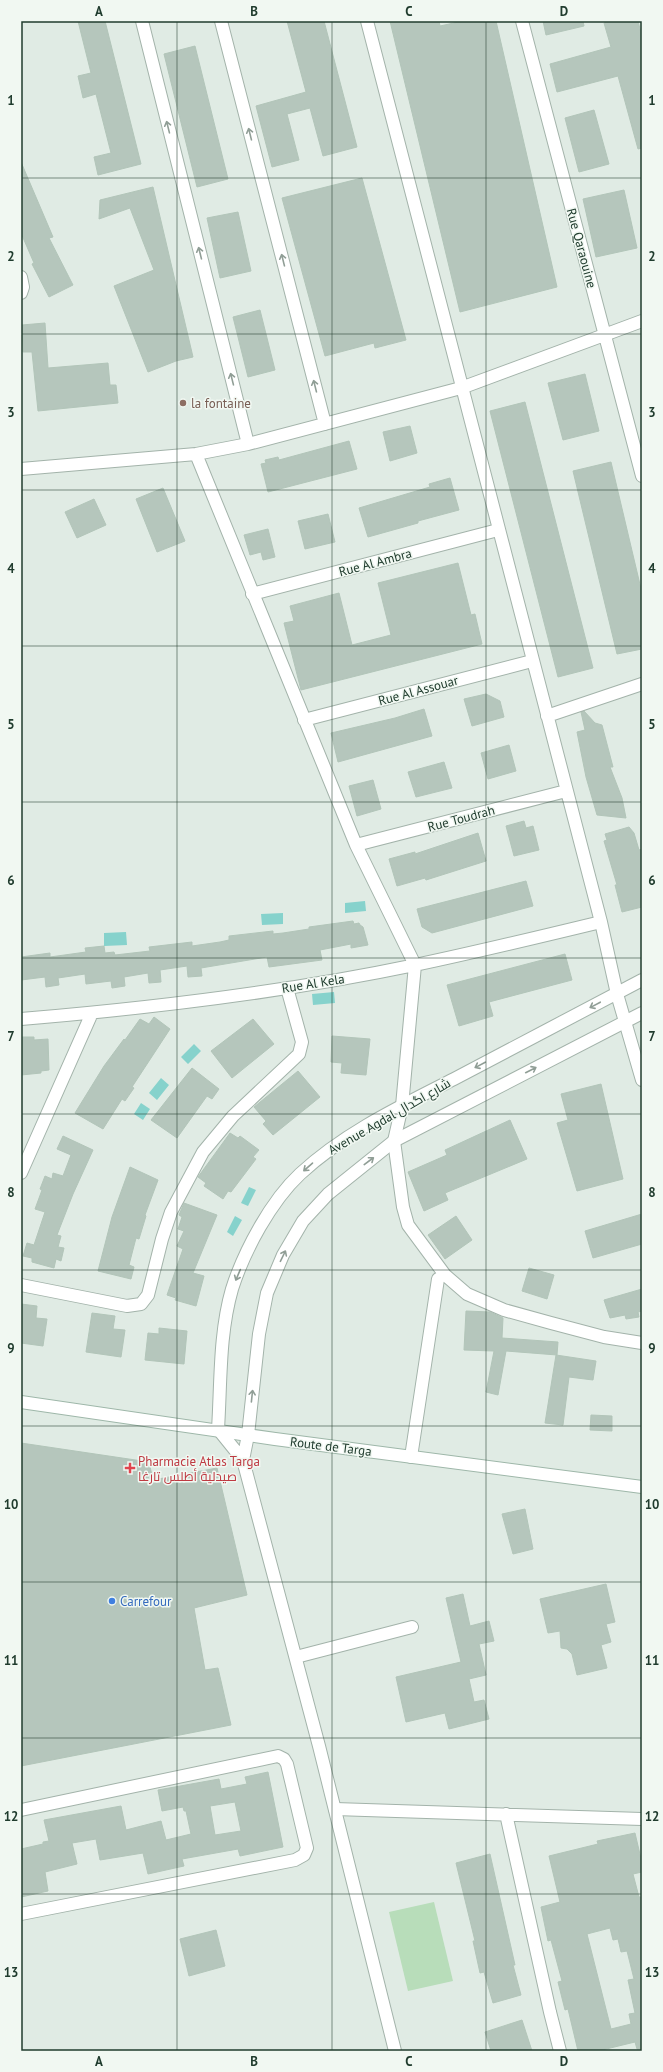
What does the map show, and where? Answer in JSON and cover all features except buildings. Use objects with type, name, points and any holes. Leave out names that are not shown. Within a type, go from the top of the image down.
[{"type":"street","points":[[142,21],[248,444]]},
{"type":"street","points":[[221,21],[325,424]]},
{"type":"street","points":[[367,21],[600,922],[617,994],[642,1080]]},
{"type":"street","name":"Rue Qaraouine","points":[[522,21],[642,476]]},
{"type":"street","points":[[21,277],[23,288],[21,293]]},
{"type":"street","points":[[21,469],[196,454],[248,444],[462,388],[642,321]]},
{"type":"street","points":[[196,454],[356,845],[415,965],[402,1106],[394,1141],[403,1207],[408,1224],[450,1281],[466,1294],[504,1310],[604,1337],[642,1343]]},
{"type":"street","name":"Rue Al Ambra","points":[[252,594],[498,530]]},
{"type":"street","name":"Rue Al Assouar","points":[[304,720],[532,661]]},
{"type":"street","points":[[547,716],[642,684]]},
{"type":"street","name":"Rue Toudrah","points":[[356,845],[566,791]]},
{"type":"street","name":"Rue Al Kela","points":[[21,1019],[92,1013],[287,988],[415,965],[600,922]]},
{"type":"street","name":"Avenue Agdal شارع اگدال","points":[[218,1429],[223,1327],[233,1288],[252,1242],[273,1204],[299,1175],[330,1149],[402,1106],[642,980]]},
{"type":"street","points":[[21,1285],[128,1306],[141,1304],[148,1295],[162,1239],[171,1212],[203,1152],[232,1116],[299,1054],[302,1042],[287,988]]},
{"type":"street","points":[[21,1173],[92,1013]]},
{"type":"street","name":"Avenue Agdal شارع اگدال","points":[[243,1460],[248,1435],[259,1334],[268,1293],[283,1255],[303,1221],[328,1194],[394,1141],[642,1013]]},
{"type":"street","points":[[411,1457],[438,1278]]},
{"type":"street","name":"Route de Targa","points":[[21,1402],[218,1429],[248,1435],[642,1487]]},
{"type":"street","points":[[218,1429],[243,1460],[296,1657],[395,2051]]},
{"type":"street","points":[[296,1657],[412,1627]]},
{"type":"street","points":[[21,1810],[278,1756],[284,1759],[287,1764],[307,1848],[304,1855],[295,1860],[21,1914]]},
{"type":"street","points":[[335,1809],[642,1819]]},
{"type":"street","points":[[506,1814],[560,2051]]},
{"type":"green space","points":[[434,1902],[453,1981],[408,1991],[389,1912]]},
{"type":"water","points":[[365,901],[366,911],[345,913],[345,903]]},
{"type":"water","points":[[283,913],[283,924],[262,925],[261,914]]},
{"type":"water","points":[[126,932],[127,945],[104,946],[104,933]]},
{"type":"water","points":[[334,992],[335,1003],[313,1005],[312,994]]},
{"type":"water","points":[[194,1044],[201,1051],[188,1064],[181,1057]]},
{"type":"water","points":[[161,1078],[169,1085],[157,1100],[149,1093]]},
{"type":"water","points":[[141,1103],[150,1109],[143,1120],[134,1114]]},
{"type":"water","points":[[249,1187],[256,1190],[248,1206],[241,1203]]},
{"type":"water","points":[[235,1216],[242,1220],[233,1236],[227,1232]]},
{"type":"place","name":"la fontaine","points":[[183,403]]},
{"type":"place","name":"Pharmacie Atlas Targa صيدلية أطلس تارغا","points":[[130,1468]]},
{"type":"place","name":"Carrefour","points":[[112,1601]]}]
